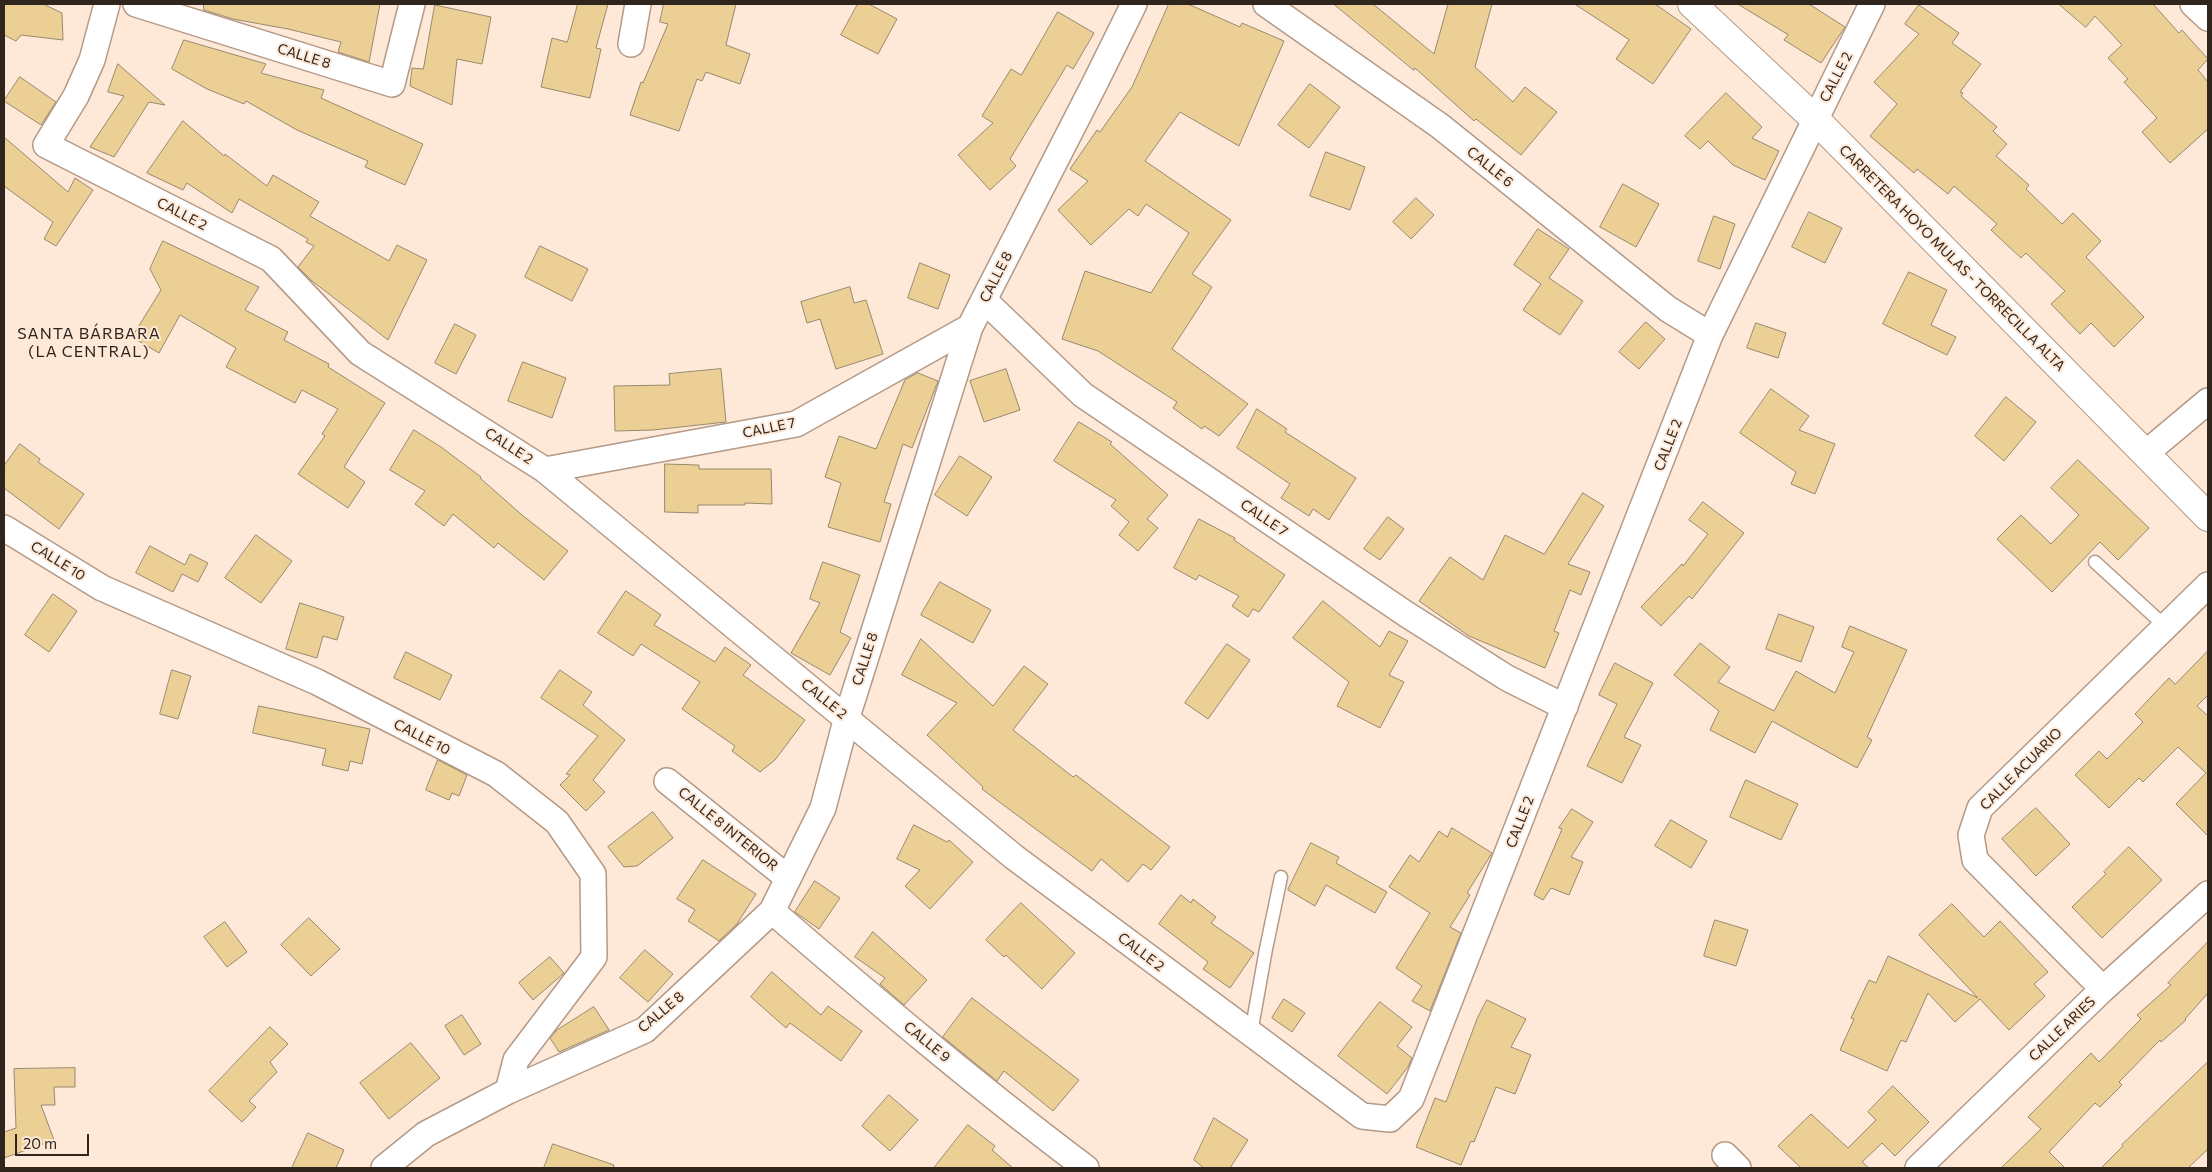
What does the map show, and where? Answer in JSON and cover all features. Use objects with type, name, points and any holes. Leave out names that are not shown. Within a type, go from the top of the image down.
[{"type":"street","name":"CALLE 2","points":[[107,4],[92,60],[76,96],[46,145],[270,259],[360,353],[545,470],[847,717],[1014,857],[1362,1116],[1390,1119],[1411,1099],[1710,335],[1872,4]]},
{"type":"street","name":"CALLE 8","points":[[136,4],[392,84],[412,4]]},
{"type":"street","points":[[631,44],[638,4]]},
{"type":"street","name":"CALLE 8","points":[[384,1168],[426,1134],[508,1091],[645,1030],[772,911],[823,808],[847,717],[970,327],[1134,4]]},
{"type":"street","name":"CALLE 6","points":[[1266,4],[1440,126],[1668,309],[1710,335]]},
{"type":"street","name":"CARRETERA HOYO MULAS - TORRECILLA ALTA","points":[[1692,4],[1815,119],[2208,517]]},
{"type":"street","points":[[2192,4],[2208,18]]},
{"type":"street","name":"CALLE 7","points":[[984,300],[1083,395],[1406,614],[1507,678],[1565,707]]},
{"type":"street","name":"CALLE 7","points":[[545,470],[796,424],[970,327]]},
{"type":"street","points":[[2146,453],[2208,401]]},
{"type":"street","name":"CALLE 10","points":[[4,528],[102,588],[317,682],[496,774],[557,822],[593,874],[594,957],[516,1060],[508,1091]]},
{"type":"street","name":"CALLE ACUARIO","points":[[2103,989],[1975,860],[1971,835],[1980,808],[2208,585]]},
{"type":"street","name":"CALLE 8 INTERIOR","points":[[667,781],[788,878]]},
{"type":"street","name":"CALLE ARIES","points":[[1918,1168],[2103,989],[2208,894]]},
{"type":"street","name":"CALLE 9","points":[[772,911],[894,1015],[1035,1130],[1086,1168]]},
{"type":"lane","points":[[2095,562],[2166,627]]},
{"type":"lane","points":[[1251,1033],[1281,877]]},
{"type":"building","points":[[4,4],[43,4],[62,13],[63,40],[21,35],[16,41],[4,35]]},
{"type":"building","points":[[204,4],[380,4],[369,62],[338,52],[341,42],[288,29],[233,19],[204,10]]},
{"type":"building","points":[[578,4],[608,4],[596,48],[601,49],[590,98],[541,87],[552,38],[567,42]]},
{"type":"building","points":[[664,4],[736,4],[726,45],[750,54],[740,84],[706,72],[702,81],[697,79],[679,131],[630,115],[641,82],[643,83],[668,24],[660,22]]},
{"type":"building","points":[[858,4],[869,4],[897,19],[878,54],[841,35]]},
{"type":"building","points":[[1169,4],[1188,4],[1240,27],[1242,23],[1284,41],[1239,146],[1180,112],[1145,161],[1231,220],[1192,274],[1212,287],[1172,349],[1248,404],[1219,436],[1204,426],[1202,429],[1173,408],[1177,402],[1098,351],[1062,339],[1085,271],[1151,293],[1189,233],[1146,204],[1138,216],[1129,209],[1091,245],[1058,210],[1088,181],[1070,169],[1097,130],[1100,132],[1132,87]]},
{"type":"building","points":[[1334,4],[1373,4],[1434,54],[1448,4],[1492,4],[1475,67],[1513,102],[1525,87],[1557,112],[1521,155],[1476,119],[1474,121],[1415,68],[1414,70]]},
{"type":"building","points":[[1575,4],[1655,4],[1691,29],[1653,84],[1616,59],[1629,40]]},
{"type":"building","points":[[1738,4],[1809,4],[1845,27],[1821,63],[1784,40],[1788,35]]},
{"type":"building","points":[[2059,4],[2153,4],[2179,33],[2182,30],[2208,59],[2198,70],[2208,82],[2208,129],[2170,163],[2142,132],[2157,118],[2124,82],[2128,79],[2108,58],[2122,45],[2095,16],[2086,27]]},
{"type":"building","points":[[435,5],[491,17],[482,64],[457,59],[452,105],[410,86],[412,68],[423,69]]},
{"type":"building","points":[[1919,5],[1959,33],[1952,43],[1981,64],[1960,92],[1963,93],[1961,96],[1997,127],[1993,131],[2007,144],[1996,156],[2029,185],[2026,189],[2062,224],[2073,213],[2101,241],[2086,257],[2144,317],[2114,347],[2091,323],[2080,334],[2051,304],[2065,291],[2026,253],[2021,258],[1991,230],[1997,224],[1954,186],[1948,194],[1917,169],[1914,173],[1870,136],[1897,104],[1874,82],[1919,34],[1905,24]]},
{"type":"building","points":[[1058,12],[1094,33],[1073,69],[1067,65],[1010,159],[1016,166],[990,190],[958,155],[993,123],[982,116],[1011,69],[1021,75]]},
{"type":"building","points":[[184,40],[266,64],[261,73],[324,90],[321,98],[423,144],[405,185],[365,167],[368,161],[297,130],[246,101],[244,104],[207,89],[172,69]]},
{"type":"building","points":[[118,64],[165,105],[149,102],[114,157],[90,147],[124,96],[108,92]]},
{"type":"building","points":[[20,77],[56,102],[41,125],[4,101]]},
{"type":"building","points":[[1310,84],[1340,107],[1309,148],[1278,125]]},
{"type":"building","points":[[1726,93],[1762,127],[1752,138],[1779,151],[1765,180],[1733,165],[1708,141],[1700,149],[1685,136]]},
{"type":"building","points":[[183,121],[224,156],[225,154],[267,186],[273,175],[319,202],[310,216],[389,261],[397,245],[427,260],[388,340],[311,280],[298,267],[314,246],[306,242],[308,239],[239,199],[232,213],[187,183],[183,190],[147,173]]},
{"type":"building","points":[[4,137],[68,192],[75,178],[93,190],[56,246],[44,239],[53,222],[4,186]]},
{"type":"building","points":[[1326,152],[1365,167],[1350,210],[1310,196]]},
{"type":"building","points":[[1623,184],[1659,204],[1636,247],[1600,227]]},
{"type":"building","points":[[1416,198],[1434,215],[1411,239],[1393,222]]},
{"type":"building","points":[[1809,212],[1842,228],[1825,263],[1792,247]]},
{"type":"building","points":[[1714,216],[1735,224],[1720,269],[1698,261]]},
{"type":"building","points":[[1538,229],[1569,249],[1549,278],[1583,301],[1560,335],[1523,310],[1541,284],[1514,265]]},
{"type":"building","points":[[163,241],[259,287],[245,310],[288,332],[284,340],[329,364],[328,367],[385,403],[344,467],[365,482],[348,508],[298,474],[325,436],[322,434],[338,409],[302,390],[295,403],[226,367],[236,348],[180,315],[159,353],[132,337],[161,290],[150,269]]},
{"type":"building","points":[[540,246],[588,269],[572,301],[525,277]]},
{"type":"building","points":[[920,263],[950,275],[938,309],[908,298]]},
{"type":"building","points":[[1909,272],[1947,290],[1931,325],[1956,337],[1947,355],[1883,324]]},
{"type":"building","points":[[850,287],[854,303],[866,300],[883,354],[836,369],[820,319],[807,323],[801,302]]},
{"type":"building","points":[[1646,322],[1665,339],[1639,369],[1619,352]]},
{"type":"building","points":[[1756,323],[1786,333],[1778,358],[1747,348]]},
{"type":"building","points":[[455,324],[476,335],[456,374],[435,363]]},
{"type":"building","points":[[523,362],[566,378],[552,418],[508,401]]},
{"type":"building","points":[[721,369],[726,422],[653,430],[615,431],[614,386],[670,385],[669,374]]},
{"type":"building","points":[[1006,369],[1020,410],[984,422],[970,381]]},
{"type":"building","points":[[918,373],[938,381],[912,448],[903,444],[884,502],[891,504],[880,542],[828,527],[841,483],[825,477],[839,436],[876,449],[905,380]]},
{"type":"building","points":[[1771,389],[1809,416],[1799,430],[1835,444],[1815,494],[1791,484],[1796,472],[1740,433]]},
{"type":"building","points":[[2006,397],[2036,422],[2004,461],[1975,436]]},
{"type":"building","points":[[1257,409],[1287,429],[1285,432],[1356,478],[1329,520],[1313,509],[1309,516],[1281,498],[1290,484],[1237,448]]},
{"type":"building","points":[[1079,422],[1112,442],[1110,444],[1168,495],[1147,519],[1158,528],[1138,551],[1119,535],[1129,522],[1111,506],[1116,500],[1054,461]]},
{"type":"building","points":[[414,430],[441,447],[481,477],[522,515],[568,551],[544,580],[498,543],[494,548],[453,514],[444,526],[415,504],[425,491],[390,470]]},
{"type":"building","points":[[20,444],[40,459],[38,462],[84,494],[59,529],[4,488],[4,466]]},
{"type":"building","points":[[960,456],[992,477],[967,516],[935,495]]},
{"type":"building","points":[[2078,460],[2149,528],[2118,560],[2100,542],[2052,592],[1997,539],[2021,515],[2051,544],[2079,515],[2051,488]]},
{"type":"building","points":[[665,464],[699,465],[699,469],[771,469],[772,504],[698,505],[698,513],[665,512]]},
{"type":"building","points":[[1583,493],[1604,506],[1568,564],[1590,572],[1581,595],[1570,590],[1554,631],[1559,633],[1545,668],[1469,636],[1419,601],[1450,557],[1483,580],[1505,535],[1544,554]]},
{"type":"building","points":[[1703,502],[1744,533],[1692,599],[1689,596],[1661,626],[1641,607],[1682,564],[1683,566],[1708,534],[1689,520]]},
{"type":"building","points":[[1388,517],[1404,529],[1380,560],[1364,549]]},
{"type":"building","points":[[1199,519],[1235,538],[1234,540],[1285,575],[1259,612],[1253,609],[1248,617],[1232,606],[1239,596],[1199,575],[1196,580],[1174,568]]},
{"type":"building","points":[[256,535],[292,561],[261,603],[225,578]]},
{"type":"building","points":[[150,546],[185,565],[190,554],[208,563],[198,582],[182,574],[173,592],[136,573]]},
{"type":"building","points":[[823,562],[860,575],[840,632],[851,638],[830,675],[791,653],[820,603],[810,599]]},
{"type":"building","points":[[940,582],[991,610],[973,643],[921,615]]},
{"type":"building","points":[[626,591],[661,615],[654,625],[715,662],[725,647],[751,665],[743,675],[805,720],[775,760],[760,772],[732,751],[735,746],[682,709],[700,682],[641,644],[633,656],[598,633]]},
{"type":"building","points":[[53,594],[77,611],[49,652],[25,635]]},
{"type":"building","points":[[1323,601],[1380,647],[1389,631],[1408,641],[1389,675],[1404,682],[1380,728],[1337,706],[1349,682],[1293,638]]},
{"type":"building","points":[[300,603],[344,617],[337,640],[323,636],[317,658],[286,649]]},
{"type":"building","points":[[1779,614],[1814,627],[1801,662],[1766,649]]},
{"type":"building","points":[[1850,626],[1907,650],[1867,737],[1872,740],[1857,768],[1772,721],[1755,753],[1710,730],[1719,711],[1674,675],[1700,643],[1730,667],[1718,682],[1774,711],[1796,671],[1835,693],[1854,652],[1842,647]]},
{"type":"building","points":[[921,639],[993,706],[1024,666],[1048,684],[1013,730],[1073,777],[1076,775],[1170,847],[1151,870],[1143,864],[1128,882],[1101,859],[1092,871],[982,789],[983,787],[927,735],[957,703],[902,675]]},
{"type":"building","points":[[1227,644],[1250,660],[1208,719],[1185,703]]},
{"type":"building","points":[[2208,651],[2208,695],[2197,706],[2208,716],[2208,836],[2176,804],[2206,773],[2178,747],[2143,782],[2139,778],[2109,808],[2075,775],[2099,751],[2107,759],[2143,722],[2135,714],[2169,678],[2175,684]]},
{"type":"building","points":[[406,652],[452,675],[440,700],[394,678]]},
{"type":"building","points":[[1615,663],[1653,683],[1624,737],[1641,745],[1622,783],[1587,766],[1617,704],[1599,695]]},
{"type":"building","points":[[172,670],[191,676],[178,719],[160,714]]},
{"type":"building","points":[[560,670],[592,692],[583,705],[625,740],[593,780],[605,792],[586,811],[560,785],[570,775],[566,774],[598,736],[541,698]]},
{"type":"building","points":[[259,706],[370,729],[362,764],[350,761],[348,771],[322,765],[326,749],[253,733]]},
{"type":"building","points":[[438,760],[467,775],[459,796],[452,793],[449,800],[426,790]]},
{"type":"building","points":[[1746,780],[1798,804],[1781,840],[1730,817]]},
{"type":"building","points":[[2036,808],[2070,844],[2036,876],[2002,839]]},
{"type":"building","points":[[1572,809],[1593,822],[1571,857],[1583,862],[1569,895],[1551,888],[1543,900],[1534,895],[1562,829],[1559,828]]},
{"type":"building","points":[[653,812],[673,838],[637,866],[624,867],[608,847]]},
{"type":"building","points":[[1671,820],[1707,841],[1691,868],[1655,846]]},
{"type":"building","points":[[914,825],[947,842],[949,840],[973,862],[930,909],[905,886],[920,870],[897,859]]},
{"type":"building","points":[[1452,828],[1492,853],[1467,893],[1470,895],[1450,927],[1461,933],[1430,1011],[1412,1001],[1422,986],[1396,968],[1430,913],[1389,887],[1410,855],[1419,862],[1439,831],[1447,837]]},
{"type":"building","points":[[1311,843],[1339,857],[1336,863],[1387,892],[1375,913],[1326,885],[1315,906],[1288,890]]},
{"type":"building","points":[[2129,847],[2162,880],[2102,938],[2072,907],[2106,874],[2104,872]]},
{"type":"building","points":[[703,860],[756,894],[737,924],[719,941],[688,921],[695,910],[677,899]]},
{"type":"building","points":[[815,881],[840,898],[819,929],[795,912]]},
{"type":"building","points":[[1181,895],[1191,903],[1193,899],[1216,917],[1211,923],[1254,953],[1230,988],[1203,969],[1208,962],[1159,924]]},
{"type":"building","points":[[1021,903],[1075,953],[1042,989],[1006,955],[1004,957],[986,940]]},
{"type":"building","points":[[1952,904],[1984,937],[2000,921],[2048,972],[2034,984],[2045,996],[2009,1030],[1980,999],[1955,1022],[1928,993],[1906,1042],[1901,1040],[1887,1071],[1840,1050],[1854,1019],[1851,1018],[1869,980],[1876,983],[1888,956],[1978,998],[1919,935]]},
{"type":"building","points":[[309,918],[340,949],[311,976],[281,945]]},
{"type":"building","points":[[1715,920],[1748,930],[1736,966],[1704,956]]},
{"type":"building","points":[[225,922],[247,952],[227,967],[204,937]]},
{"type":"building","points":[[873,932],[927,980],[904,1005],[880,984],[885,978],[855,957]]},
{"type":"building","points":[[2208,942],[2208,993],[2186,1020],[2161,1042],[2160,1040],[2119,1082],[2122,1085],[2100,1107],[2095,1103],[2049,1152],[2065,1168],[2001,1168],[2041,1129],[2028,1117],[2091,1053],[2099,1062],[2141,1019],[2137,1015],[2171,985],[2168,983]]},
{"type":"building","points":[[645,950],[673,974],[648,1002],[620,978]]},
{"type":"building","points":[[550,957],[564,973],[533,1000],[519,983]]},
{"type":"building","points":[[772,972],[821,1015],[828,1006],[862,1031],[841,1061],[790,1023],[786,1028],[751,997]]},
{"type":"building","points":[[972,998],[1079,1080],[1053,1111],[1004,1071],[997,1081],[943,1037]]},
{"type":"building","points":[[1284,999],[1305,1013],[1292,1032],[1272,1018]]},
{"type":"building","points":[[1487,1000],[1526,1019],[1511,1047],[1531,1055],[1515,1094],[1496,1087],[1474,1142],[1471,1141],[1461,1165],[1416,1147],[1435,1098],[1446,1102],[1477,1019]]},
{"type":"building","points":[[1380,1002],[1412,1027],[1397,1046],[1412,1058],[1408,1067],[1387,1094],[1338,1056]]},
{"type":"building","points":[[594,1007],[609,1030],[559,1052],[550,1038],[557,1030]]},
{"type":"building","points":[[462,1015],[481,1044],[464,1055],[445,1026]]},
{"type":"building","points":[[270,1027],[288,1044],[270,1062],[277,1072],[249,1101],[256,1107],[242,1122],[209,1091]]},
{"type":"building","points":[[411,1043],[440,1078],[389,1119],[360,1083]]},
{"type":"building","points":[[2208,1062],[2208,1149],[2188,1168],[2101,1168],[2122,1145]]},
{"type":"building","points":[[75,1068],[75,1087],[54,1087],[55,1105],[41,1105],[54,1140],[4,1158],[4,1132],[16,1128],[14,1069]]},
{"type":"building","points":[[1893,1086],[1929,1122],[1895,1156],[1882,1143],[1862,1162],[1869,1168],[1801,1168],[1778,1146],[1811,1114],[1848,1148],[1876,1120],[1868,1112]]},
{"type":"building","points":[[889,1095],[918,1120],[890,1151],[862,1126]]},
{"type":"building","points":[[1214,1118],[1248,1140],[1230,1168],[1204,1168],[1194,1160]]},
{"type":"building","points":[[968,1125],[995,1146],[992,1150],[1013,1168],[934,1168]]},
{"type":"building","points":[[308,1133],[344,1150],[336,1168],[292,1168]]},
{"type":"building","points":[[553,1144],[614,1165],[613,1168],[544,1168]]},
{"type":"district","name":"SANTA BÁRBARA (LA CENTRAL)","points":[[89,343]]}]
